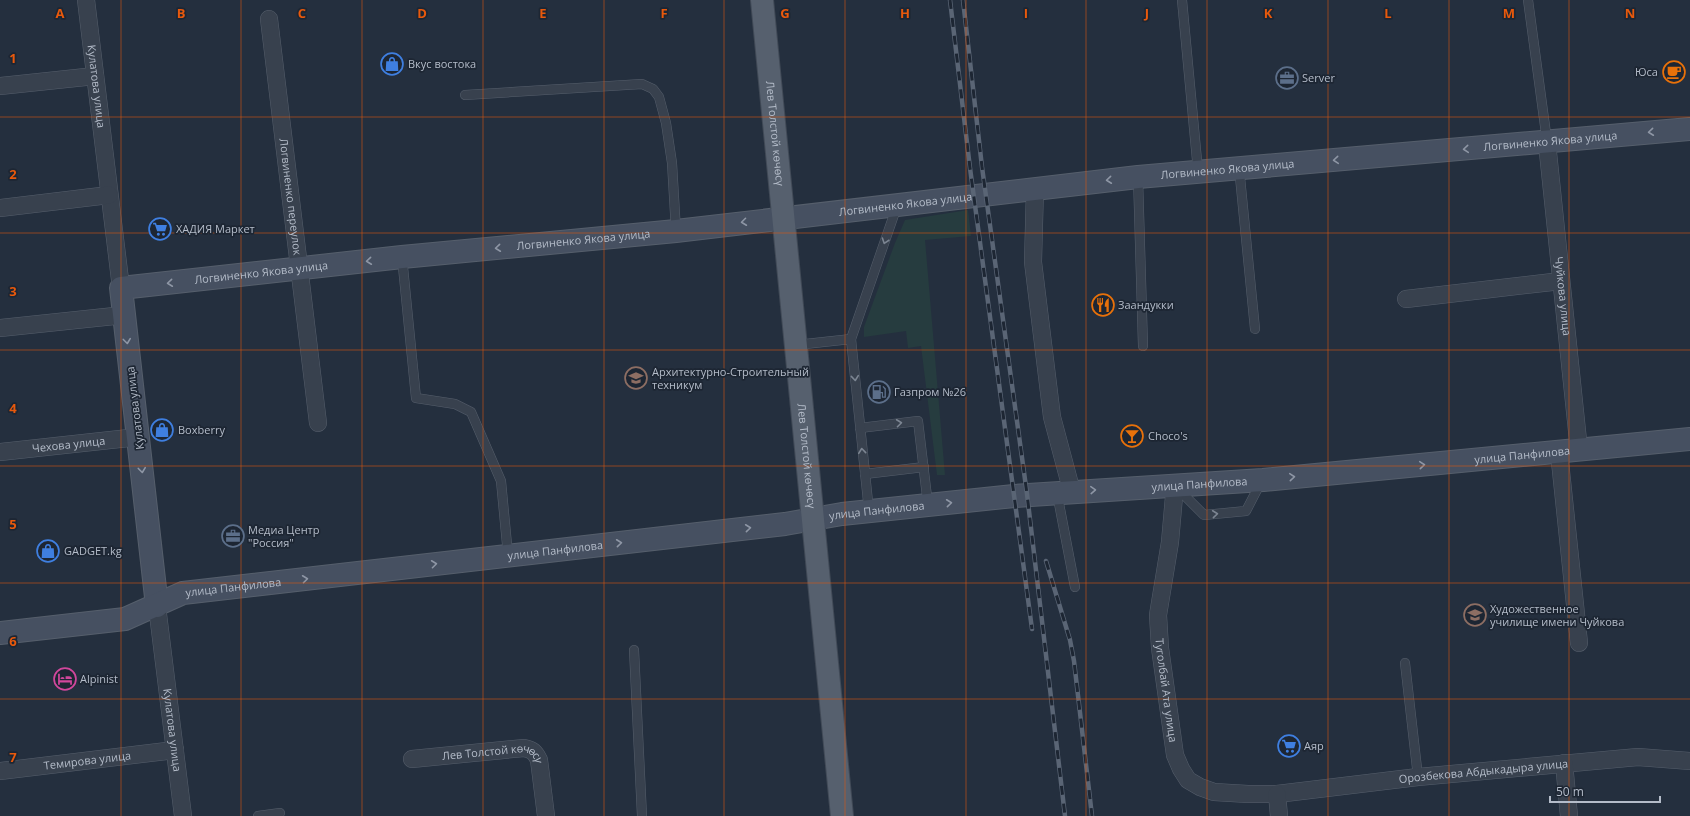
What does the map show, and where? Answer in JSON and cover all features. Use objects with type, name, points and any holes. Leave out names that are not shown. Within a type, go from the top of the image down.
[{"type":"main road","name":"Лев Толстой көчөсү","points":[[762,0],[842,816]]},
{"type":"street","name":"Кулатова улица","points":[[86,0],[183,816]]},
{"type":"street","name":"Логвиненко переулок","points":[[269,19],[318,423]]},
{"type":"street","points":[[0,86],[95,76]]},
{"type":"street","name":"Логвиненко Якова улица","points":[[121,288],[402,257],[676,231],[783,217],[1138,177],[1239,167],[1690,129]]},
{"type":"street","name":"Чуйкова улица","points":[[1547,142],[1561,281],[1579,643]]},
{"type":"street","points":[[1035,188],[1033,262],[1052,417],[1064,492]]},
{"type":"street","points":[[0,208],[109,195]]},
{"type":"street","points":[[1406,299],[1561,281]]},
{"type":"street","points":[[0,328],[124,315]]},
{"type":"street","name":"Чехова улица","points":[[0,452],[138,437]]},
{"type":"street","name":"улица Панфилова","points":[[0,633],[125,619],[157,606],[183,593],[814,520],[842,514],[1064,492],[1263,480],[1690,439]]},
{"type":"street","name":"Туголбай Ата улица","points":[[1174,485],[1170,542],[1158,615],[1160,648],[1175,754],[1181,769],[1188,780],[1200,787],[1214,792],[1277,794]]},
{"type":"street","name":"Лев Толстой көчөсү","points":[[412,759],[524,748],[530,750],[536,753],[539,760],[546,816]]},
{"type":"street","name":"Темирова улица","points":[[0,771],[175,750]]},
{"type":"street","name":"Орозбекова Абдыкадыра улица","points":[[1277,794],[1418,777],[1638,757],[1690,761]]},
{"type":"street","points":[[1564,763],[1569,816]]},
{"type":"street","points":[[1277,794],[1279,816]]},
{"type":"lane","points":[[1182,0],[1198,171]]},
{"type":"lane","points":[[1528,0],[1547,142]]},
{"type":"lane","points":[[465,95],[642,84],[653,89],[659,97],[666,123],[672,163],[676,231]]},
{"type":"lane","points":[[1239,167],[1256,329]]},
{"type":"lane","points":[[1138,177],[1143,346]]},
{"type":"lane","points":[[869,511],[851,339],[897,204]]},
{"type":"lane","points":[[402,257],[416,398],[455,404],[470,412],[501,481],[508,555]]},
{"type":"lane","points":[[796,344],[851,339]]},
{"type":"lane","points":[[860,428],[918,421],[928,505]]},
{"type":"lane","points":[[865,474],[924,467]]},
{"type":"lane","points":[[1174,485],[1204,515],[1246,511],[1263,480]]},
{"type":"lane","points":[[1064,492],[1075,587]]},
{"type":"lane","points":[[634,650],[642,816]]},
{"type":"lane","points":[[1405,663],[1418,777]]},
{"type":"lane","points":[[258,816],[280,813]]},
{"type":"green space","points":[[968,210],[971,236],[925,240],[945,475],[937,475],[921,346],[908,348],[906,331],[864,337],[864,327],[905,220]]},
{"type":"railway","points":[[950,0],[970,168],[1032,629]]},
{"type":"railway","points":[[963,0],[982,167],[1027,494],[1065,816]]},
{"type":"railway","points":[[1046,561],[1070,640],[1074,661],[1092,816]]},
{"type":"place","name":"Вкус востока","points":[[392,64]]},
{"type":"place","name":"Юса","points":[[1674,72]]},
{"type":"place","name":"Server","points":[[1287,78]]},
{"type":"place","name":"ХАДИЯ Маркет","points":[[160,229]]},
{"type":"place","name":"Заандукки","points":[[1103,305]]},
{"type":"place","name":"Архитектурно-Строительный техникум","points":[[636,378]]},
{"type":"place","name":"Газпром №26","points":[[879,392]]},
{"type":"place","name":"Boxberry","points":[[162,430]]},
{"type":"place","name":"Choco's","points":[[1132,436]]},
{"type":"place","name":"Медиа Центр \"Россия\"","points":[[233,536]]},
{"type":"place","name":"GADGET.kg","points":[[48,551]]},
{"type":"place","name":"Художественное училище имени Чуйкова","points":[[1475,615]]},
{"type":"place","name":"Alpinist","points":[[65,679]]},
{"type":"place","name":"Аяр","points":[[1289,746]]}]
